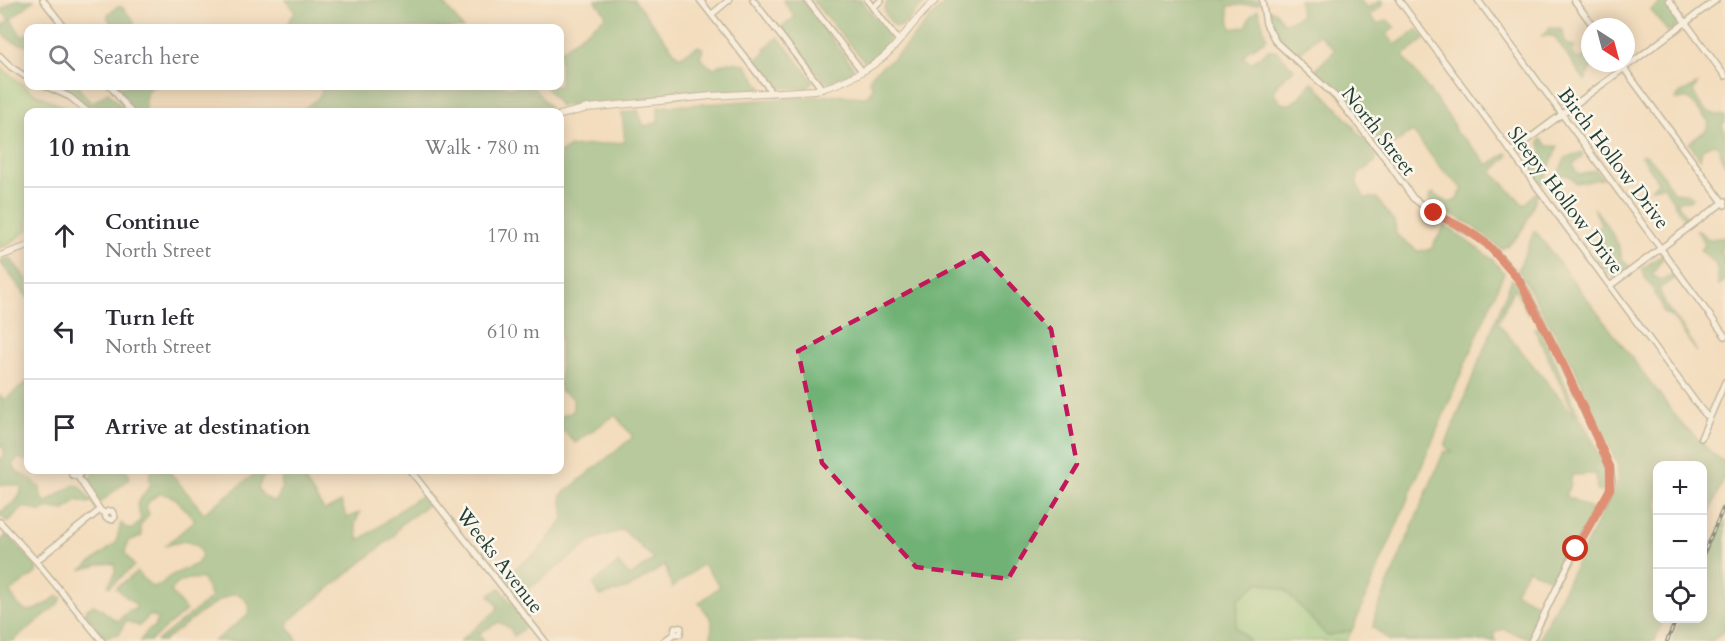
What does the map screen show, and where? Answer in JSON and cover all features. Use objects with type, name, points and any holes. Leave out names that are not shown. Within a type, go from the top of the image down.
[{"type":"main road","points":[[564,114],[588,108],[822,89],[846,80],[889,53],[936,0]]},
{"type":"main road","points":[[0,256],[24,247]]},
{"type":"street","points":[[43,0],[62,24]]},
{"type":"street","points":[[700,0],[768,87],[770,93]]},
{"type":"street","points":[[711,14],[729,0]]},
{"type":"street","points":[[753,0],[822,89]]},
{"type":"street","points":[[807,0],[862,71]]},
{"type":"street","points":[[867,0],[899,41]]},
{"type":"street","points":[[873,8],[880,0]]},
{"type":"street","name":"North Street","points":[[1262,0],[1266,24],[1276,42],[1336,97],[1381,153],[1413,198],[1426,208],[1479,238],[1514,273],[1525,289],[1557,352],[1610,467],[1611,481],[1608,495],[1581,538],[1531,641]]},
{"type":"street","name":"Sleepy Hollow Drive","points":[[1399,0],[1700,408],[1710,417]]},
{"type":"street","name":"Birch Hollow Drive","points":[[1478,0],[1725,336]]},
{"type":"street","points":[[1574,0],[1587,18]]},
{"type":"street","points":[[1669,0],[1725,76]]},
{"type":"street","points":[[1635,57],[1716,0]]},
{"type":"street","points":[[0,57],[24,75]]},
{"type":"street","points":[[1511,152],[1562,115],[1615,72]]},
{"type":"street","points":[[1611,285],[1724,203],[1626,72]]},
{"type":"street","points":[[55,90],[70,97],[83,108]]},
{"type":"street","points":[[113,90],[129,108]]},
{"type":"street","points":[[1701,438],[1725,382]]},
{"type":"street","points":[[36,561],[103,512],[78,477],[72,474]]},
{"type":"street","points":[[78,477],[81,474]]},
{"type":"street","name":"Weeks Avenue","points":[[413,474],[545,641]]},
{"type":"street","points":[[0,522],[36,561],[102,641]]},
{"type":"street","points":[[664,641],[674,633]]},
{"type":"highlighted area","points":[[981,253],[1051,329],[1077,464],[1008,579],[916,567],[822,463],[798,351]]},
{"type":"green space","points":[[16,0],[34,0],[11,19],[22,37],[24,36],[24,45],[11,41],[0,32],[0,27],[9,20],[1,10]]},
{"type":"green space","points":[[286,0],[441,0],[460,24],[288,24],[295,12]]},
{"type":"green space","points":[[595,0],[634,0],[679,57],[699,46],[703,49],[700,58],[709,66],[715,68],[729,62],[745,64],[762,88],[760,90],[560,106],[548,90],[564,90],[564,48],[605,17],[605,13]]},
{"type":"green space","points":[[783,0],[802,0],[854,68],[852,72],[828,83],[823,80],[780,28],[795,17]]},
{"type":"green space","points":[[812,0],[861,0],[888,35],[889,41],[871,59],[864,61]]},
{"type":"green space","points":[[888,0],[927,0],[903,26],[895,27],[884,9]]},
{"type":"green space","points":[[949,0],[1258,0],[1259,4],[1228,6],[1231,29],[1247,26],[1249,18],[1258,9],[1267,39],[1247,51],[1243,58],[1252,62],[1269,50],[1276,50],[1294,69],[1278,83],[1274,94],[1281,103],[1290,104],[1301,96],[1312,82],[1344,115],[1376,155],[1376,161],[1358,175],[1357,184],[1365,198],[1377,198],[1395,223],[1396,234],[1418,251],[1431,249],[1445,225],[1492,259],[1504,273],[1352,630],[1327,636],[1285,590],[1260,582],[1239,598],[1236,627],[1249,641],[711,641],[712,620],[699,603],[720,586],[703,564],[672,588],[665,565],[629,588],[600,596],[593,584],[618,563],[630,576],[654,559],[623,530],[595,539],[516,599],[502,578],[538,551],[564,519],[561,495],[633,437],[615,415],[575,443],[564,431],[564,415],[573,412],[573,398],[564,393],[564,151],[570,147],[625,142],[622,113],[638,110],[644,126],[658,122],[658,107],[833,95],[866,97],[873,88],[869,80],[874,73],[893,58]]},
{"type":"green space","points":[[1299,0],[1360,0],[1367,8],[1382,0],[1384,4],[1370,16],[1378,24],[1387,20],[1395,27],[1387,34],[1395,45],[1418,29],[1425,39],[1403,56],[1452,121],[1456,133],[1467,141],[1488,165],[1507,153],[1508,156],[1492,172],[1524,205],[1535,193],[1538,193],[1520,233],[1509,245],[1501,249],[1468,223],[1430,203],[1429,197],[1433,193],[1449,203],[1456,200],[1463,189],[1439,166],[1414,133],[1411,132],[1384,149],[1350,105],[1315,70],[1335,50],[1319,34],[1297,56],[1275,31],[1270,10],[1275,11],[1284,24],[1301,15]]},
{"type":"green space","points":[[1667,0],[1679,18],[1677,26],[1668,32],[1651,10]]},
{"type":"green space","points":[[117,7],[122,7],[135,22],[112,24],[108,19],[108,14]]},
{"type":"green space","points":[[1550,28],[1563,30],[1565,44],[1575,46],[1572,52],[1578,60],[1581,58],[1581,72],[1589,72],[1585,81],[1554,36],[1542,36]]},
{"type":"green space","points":[[778,37],[813,80],[808,88],[775,86],[754,61],[767,51],[765,48]]},
{"type":"green space","points":[[0,67],[24,86],[24,90],[29,90],[66,108],[24,108],[24,232],[0,248]]},
{"type":"green space","points":[[1697,85],[1693,91],[1705,110],[1725,116],[1725,122],[1722,125],[1725,131],[1725,165],[1718,146],[1713,144],[1702,149],[1700,159],[1689,143],[1706,130],[1709,122],[1691,101],[1675,99],[1683,91]]},
{"type":"green space","points":[[63,90],[80,90],[92,103],[108,92],[122,107],[88,108]]},
{"type":"green space","points":[[117,90],[149,90],[146,97],[146,108],[132,108]]},
{"type":"green space","points":[[535,90],[550,108],[305,108],[318,98],[322,91]]},
{"type":"green space","points":[[1541,139],[1548,146],[1558,146],[1541,184],[1530,170],[1542,155],[1539,142]]},
{"type":"green space","points":[[1582,152],[1582,158],[1573,163],[1575,170],[1581,175],[1596,170],[1603,179],[1575,183],[1570,176],[1558,174],[1565,158]]},
{"type":"green space","points":[[1641,155],[1646,155],[1657,166],[1673,192],[1685,193],[1693,198],[1690,201],[1682,200],[1678,203],[1689,222],[1687,225],[1664,186],[1651,188],[1658,182]]},
{"type":"green space","points":[[1594,208],[1619,246],[1621,258],[1631,268],[1615,278],[1603,267],[1595,253],[1604,243],[1594,230],[1601,225]]},
{"type":"green space","points":[[1696,229],[1709,239],[1725,237],[1725,244],[1720,251],[1725,258],[1725,281],[1719,285],[1716,265],[1700,250],[1705,245]]},
{"type":"green space","points":[[1534,232],[1537,233],[1685,428],[1725,462],[1725,476],[1707,519],[1707,461],[1653,461],[1653,623],[1662,623],[1655,641],[1538,641],[1617,482],[1618,466],[1573,365],[1518,270]]},
{"type":"green space","points":[[1663,254],[1664,256],[1652,275],[1660,280],[1674,274],[1678,276],[1659,289],[1666,306],[1682,326],[1697,352],[1673,318],[1663,312],[1661,303],[1644,276],[1642,269]]},
{"type":"green space","points":[[10,258],[24,276],[24,293],[1,263],[2,260]]},
{"type":"green space","points":[[1512,279],[1524,295],[1529,316],[1514,288],[1498,323],[1576,417],[1534,328],[1539,327],[1595,445],[1604,470],[1603,492],[1597,491],[1596,474],[1572,475],[1566,496],[1594,510],[1557,579],[1553,581],[1528,569],[1515,592],[1537,604],[1542,610],[1529,639],[1503,629],[1494,633],[1496,641],[1390,641],[1373,627],[1375,615],[1444,451],[1452,452],[1445,446]]},
{"type":"green space","points":[[24,384],[24,460],[18,458],[13,463],[16,471],[40,487],[41,497],[47,504],[49,500],[74,485],[80,486],[92,502],[77,500],[65,510],[49,508],[41,512],[22,508],[8,523],[0,515],[0,512],[18,499],[21,491],[21,486],[3,484],[0,486],[0,460],[4,455],[4,449],[0,446],[0,395],[4,400]]},
{"type":"green space","points":[[93,474],[129,474],[129,479],[101,502],[98,502],[85,483]]},
{"type":"green space","points":[[150,474],[171,474],[204,513],[255,474],[267,474],[258,489],[265,497],[275,502],[281,490],[282,474],[301,474],[324,510],[341,502],[347,518],[360,512],[355,524],[359,540],[426,494],[432,501],[406,520],[394,536],[289,621],[288,626],[298,641],[214,641],[247,616],[250,606],[236,594],[211,606],[163,641],[157,641],[211,598],[203,579],[189,579],[174,587],[171,591],[186,611],[150,641],[140,641],[148,630],[155,627],[157,618],[150,615],[139,626],[126,621],[119,634],[104,637],[84,612],[93,605],[118,621],[130,610],[135,610],[136,605],[116,588],[137,572],[152,587],[161,584],[170,576],[197,564],[202,555],[197,545],[184,541],[165,546],[195,520],[175,498],[161,493],[150,500],[146,507],[149,514],[140,526],[142,536],[128,541],[125,553],[134,566],[109,587],[115,574],[115,564],[102,564],[81,570],[116,543],[121,523],[127,529],[133,529],[141,519],[137,504],[151,484]]},
{"type":"green space","points":[[1725,520],[1725,631],[1712,641],[1671,641],[1679,623],[1707,623],[1707,561]]},
{"type":"green space","points":[[7,534],[37,566],[36,573],[10,592],[15,601],[21,607],[31,611],[58,596],[62,598],[56,606],[13,641],[1,641],[0,542]]},
{"type":"green space","points":[[1260,582],[1285,590],[1327,636],[1352,630],[1346,641],[1250,641],[1236,627],[1239,598]]},
{"type":"green space","points":[[500,588],[528,625],[514,636],[510,628],[499,622],[479,633],[484,641],[460,641],[497,610],[497,605],[489,595]]},
{"type":"railway","points":[[1707,545],[1725,504]]},
{"type":"railway","points":[[1667,641],[1675,623]]},
{"type":"route","points":[[1434,213],[1456,223],[1487,244],[1519,280],[1531,299],[1565,368],[1610,467],[1612,476],[1610,489],[1576,549]]}]
